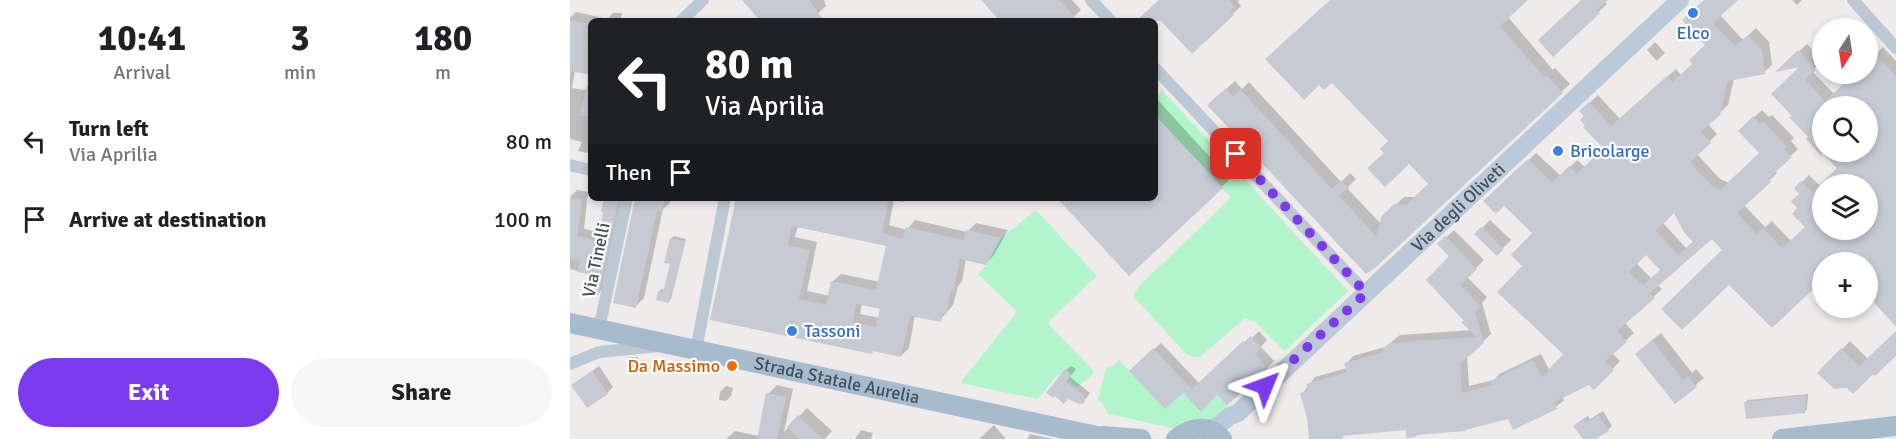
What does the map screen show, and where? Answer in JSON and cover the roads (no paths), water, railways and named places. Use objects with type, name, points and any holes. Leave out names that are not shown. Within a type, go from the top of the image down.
[{"type":"main road","name":"Via degli Oliveti","points":[[1220,436],[1230,416],[1238,413],[1680,0]]},
{"type":"main road","name":"Strada Statale Aurelia","points":[[570,323],[1107,438],[1140,439]]},
{"type":"main road","points":[[1176,439],[1192,429],[1202,428],[1220,436]]},
{"type":"main road","points":[[1795,438],[1894,429]]},
{"type":"street","points":[[684,18],[703,0]]},
{"type":"street","points":[[1091,0],[1108,18]]},
{"type":"street","points":[[1853,0],[1896,48]]},
{"type":"street","points":[[1158,71],[1366,293]]},
{"type":"street","points":[[570,165],[588,169]]},
{"type":"street","name":"Via Tinelli","points":[[599,329],[626,201]]},
{"type":"street","points":[[696,351],[724,201]]},
{"type":"street","points":[[570,364],[599,352],[643,349],[669,344]]},
{"type":"place","name":"Elco","points":[[1693,13]]},
{"type":"place","name":"Bricolarge","points":[[1558,151]]},
{"type":"place","name":"Tassoni","points":[[792,331]]},
{"type":"place","name":"Da Massimo","points":[[732,366]]}]
